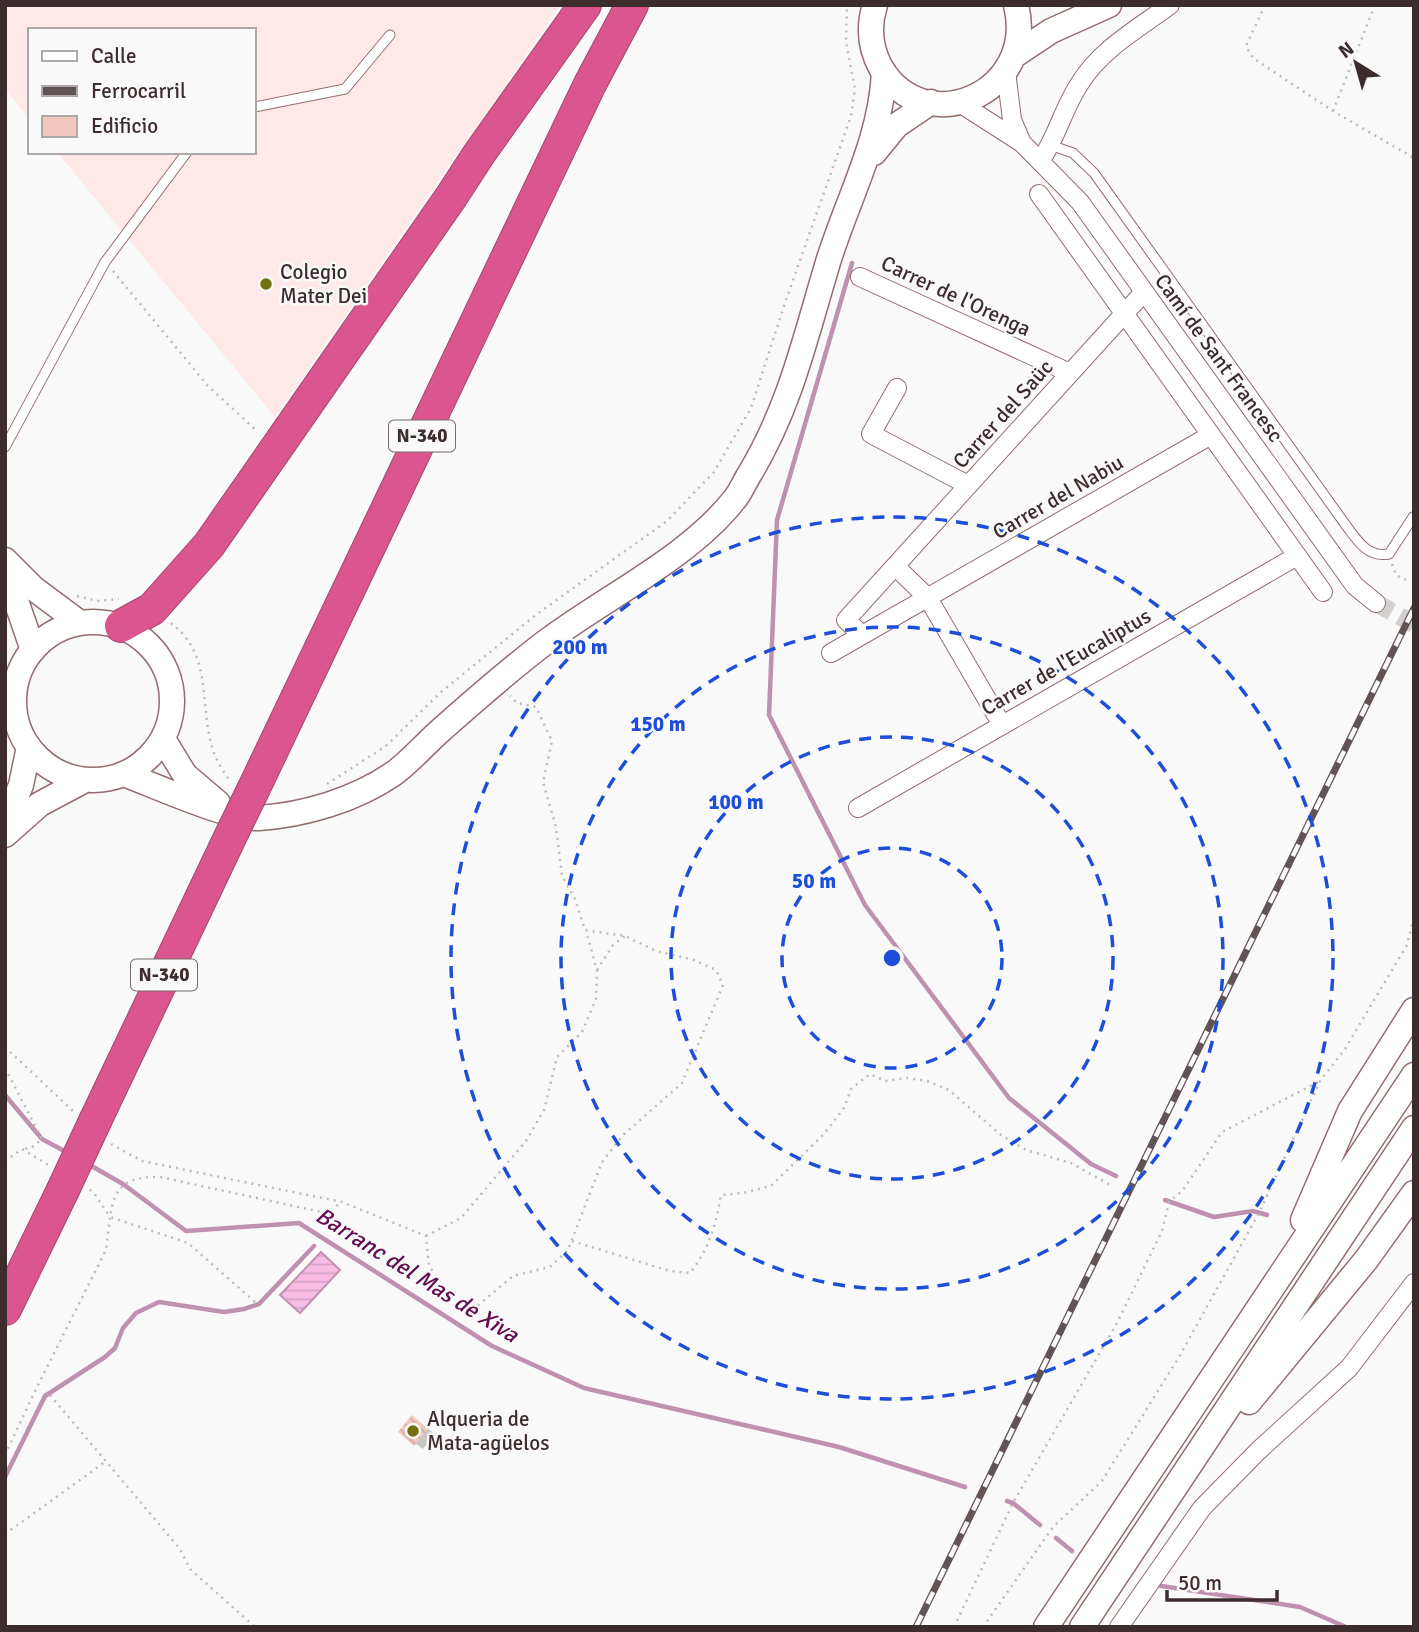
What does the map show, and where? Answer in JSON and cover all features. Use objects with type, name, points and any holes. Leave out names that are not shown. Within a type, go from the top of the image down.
[{"type":"highway","points":[[121,626],[152,610],[209,545],[494,132],[585,5]]},
{"type":"highway","name":"N-340","points":[[5,1309],[62,1192],[91,1123],[231,822],[244,787],[590,84],[632,5]]},
{"type":"main road","points":[[875,5],[871,38],[873,50],[884,72],[900,89],[920,100],[932,102],[958,102],[981,95],[1011,63],[1052,31],[1109,5]]},
{"type":"main road","points":[[1011,63],[1020,31],[1016,5]]},
{"type":"main road","points":[[124,774],[231,822],[291,814],[349,798],[393,774],[550,639],[666,560],[703,531],[734,500],[762,453],[792,389],[830,257],[867,162],[881,107],[884,72]]},
{"type":"main road","points":[[867,162],[897,125],[932,102]]},
{"type":"main road","points":[[5,560],[33,588],[80,623]]},
{"type":"main road","points":[[5,576],[15,595],[33,650]]},
{"type":"main road","points":[[101,622],[121,626],[144,640],[162,660],[172,686],[172,713],[163,739],[147,760],[124,774],[105,780],[85,780],[63,775],[44,764],[29,747],[17,724],[14,698],[19,673],[33,650],[54,633],[80,623],[101,622]]},
{"type":"main road","points":[[163,739],[185,775],[231,822]]},
{"type":"main road","points":[[5,824],[21,785],[29,747]]},
{"type":"main road","points":[[5,835],[40,804],[85,780]]},
{"type":"main road","points":[[1120,1513],[1302,1223],[1350,1111],[1414,1010]]},
{"type":"main road","points":[[1045,1627],[1414,1075]]},
{"type":"main road","points":[[1084,1627],[1414,1128]]},
{"type":"main road","points":[[1084,1627],[1261,1386],[1366,1260],[1414,1193]]},
{"type":"street","points":[[1045,152],[1072,97],[1089,70],[1110,50],[1170,5]]},
{"type":"street","name":"Camí de Sant Francesc","points":[[1011,63],[1012,120],[1022,143]]},
{"type":"street","name":"Camí de Sant Francesc","points":[[958,102],[1022,143],[1045,152],[1355,586],[1376,603]]},
{"type":"street","points":[[1039,194],[1323,592]]},
{"type":"street","name":"Carrer de l'Orenga","points":[[860,277],[1070,373]]},
{"type":"street","name":"Carrer del Saüc","points":[[862,635],[846,620],[1144,292]]},
{"type":"street","points":[[897,388],[871,434],[968,485]]},
{"type":"street","name":"Carrer del Nabiu","points":[[831,653],[1211,435]]},
{"type":"street","name":"Carrer de l'Eucaliptus","points":[[858,808],[1297,555]]},
{"type":"street","points":[[895,566],[928,598],[1002,725]]},
{"type":"street","points":[[869,595],[893,617]]},
{"type":"street","points":[[1119,1627],[1202,1507],[1258,1451],[1349,1368],[1414,1283]]},
{"type":"lane","points":[[256,107],[345,89],[390,35]]},
{"type":"lane","points":[[1045,152],[1073,153],[1094,173],[1358,541],[1374,555],[1389,554],[1413,517]]},
{"type":"lane","points":[[5,447],[105,262],[186,154]]},
{"type":"path","points":[[318,789],[386,746],[440,692],[537,614],[667,521],[715,472],[751,408],[851,116],[855,89],[846,42],[847,5]]},
{"type":"path","points":[[1265,5],[1246,46],[1252,58],[1333,111],[1414,158]]},
{"type":"path","points":[[1333,111],[1375,5]]},
{"type":"path","points":[[105,262],[208,386],[277,447]]},
{"type":"path","points":[[1389,554],[1395,574],[1406,580]]},
{"type":"path","points":[[69,594],[97,601],[129,598],[142,602],[175,626],[191,646],[202,670],[210,739],[220,768],[244,787]]},
{"type":"path","points":[[5,1047],[91,1123],[142,1161],[342,1202],[426,1236],[461,1218],[526,1141],[544,1110],[557,1057],[582,1032],[596,999],[597,970],[575,899],[562,876],[556,827],[543,782],[552,741],[536,707],[517,704],[498,681]]},
{"type":"path","points":[[983,1627],[1053,1527],[1102,1481],[1165,1380],[1259,1213],[1320,1081],[1345,1049],[1407,945],[1414,917]]},
{"type":"path","points":[[426,1236],[429,1266],[446,1291],[475,1307],[513,1276],[550,1267],[568,1250],[602,1162],[623,1135],[682,1083],[723,985],[716,970],[694,960],[656,951],[625,936],[586,930]]},
{"type":"path","points":[[597,970],[613,945],[625,936]]},
{"type":"path","points":[[5,1068],[42,1139],[31,1148],[22,1149]]},
{"type":"path","points":[[572,1241],[670,1271],[690,1273],[704,1256],[716,1224],[721,1195],[771,1186],[824,1134],[844,1108],[851,1089],[870,1074],[886,1081],[907,1078],[927,1081],[949,1090],[1001,1135],[1026,1150],[1071,1163],[1112,1186]]},
{"type":"path","points":[[954,1627],[1013,1503],[1117,1323],[1162,1231],[1169,1202],[1183,1190],[1222,1132],[1320,1081]]},
{"type":"path","points":[[256,1302],[188,1243],[110,1217],[113,1199],[123,1184],[138,1177],[160,1177],[326,1213],[342,1202]]},
{"type":"path","points":[[1162,1205],[1167,1208]]},
{"type":"path","points":[[5,1455],[106,1251]]},
{"type":"path","points":[[50,1395],[180,1549],[190,1569],[255,1627]]},
{"type":"path","points":[[5,1534],[106,1461]]},
{"type":"shaded area","name":"Colegio Mater Dei","points":[[5,5],[561,5],[275,417],[59,154],[256,154],[256,28],[28,28],[28,117],[5,89]]},
{"type":"shaded area","points":[[321,1252],[340,1270],[300,1313],[280,1295]]},
{"type":"building","name":"Alqueria de Mata-agüelos","points":[[412,1415],[428,1429],[414,1446],[398,1432]]},
{"type":"waterway","points":[[852,263],[777,520],[769,715],[865,905],[1009,1098],[1091,1164],[1116,1176]]},
{"type":"waterway","name":"Barranc del Mas de Xiva","points":[[5,1095],[42,1139],[68,1153]]},
{"type":"waterway","name":"Barranc del Mas de Xiva","points":[[88,1164],[123,1184],[186,1231],[299,1223],[492,1346],[584,1388],[839,1447],[965,1487]]},
{"type":"waterway","points":[[1165,1200],[1214,1217],[1253,1211],[1267,1215]]},
{"type":"waterway","points":[[5,1477],[45,1396],[115,1348],[123,1328],[136,1313],[159,1302],[224,1312],[259,1304],[314,1246]]},
{"type":"waterway","name":"Barranc del Mas de Xiva","points":[[1007,1501],[1040,1525]]},
{"type":"waterway","name":"Barranc del Mas de Xiva","points":[[1056,1538],[1072,1551]]},
{"type":"waterway","name":"Barranc del Mas de Xiva","points":[[1155,1585],[1300,1607],[1346,1627]]},
{"type":"tunnel","points":[[1376,603],[1414,624]]},
{"type":"railway","points":[[916,1627],[1414,608]]},
{"type":"place","name":"Colegio Mater Dei","points":[[266,284]]},
{"type":"place","name":"Alqueria de Mata-agüelos","points":[[413,1431]]}]
